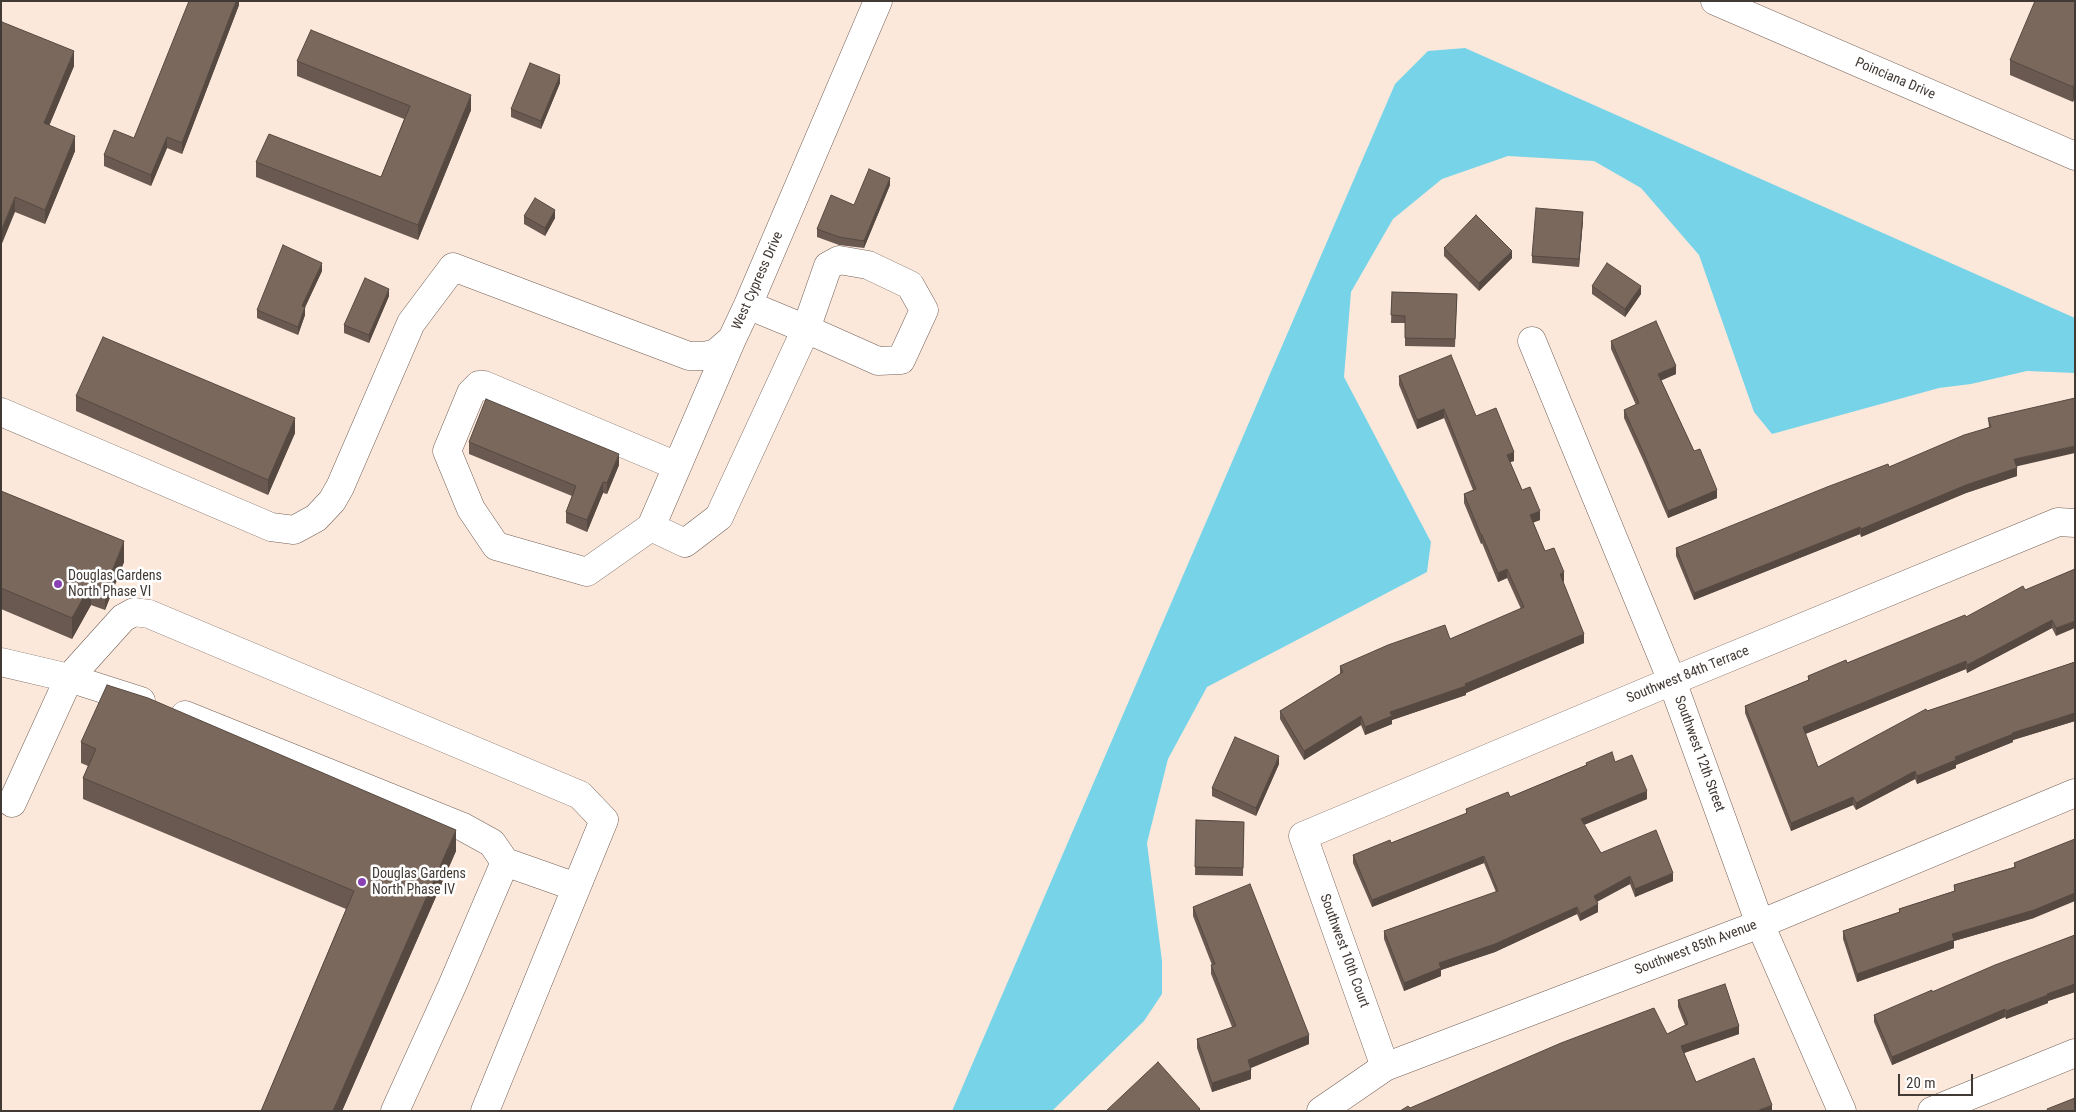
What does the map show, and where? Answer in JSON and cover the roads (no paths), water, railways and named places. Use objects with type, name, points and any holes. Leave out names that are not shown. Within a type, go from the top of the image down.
[{"type":"street","name":"West Cypress Drive","points":[[1,412],[272,527],[294,530],[316,518],[336,494],[411,322],[453,267],[689,356],[704,356],[716,353],[732,339],[748,305],[878,1]]},
{"type":"street","name":"Poinciana Drive","points":[[1715,1],[2075,156]]},
{"type":"street","points":[[651,527],[685,543],[719,516],[806,329],[748,305]]},
{"type":"street","points":[[677,466],[484,385],[479,385],[470,393],[447,451],[471,509],[496,546],[587,572],[651,527],[732,339]]},
{"type":"street","name":"Southwest 12th Street","points":[[1532,341],[1672,681],[1760,924],[1842,1111]]},
{"type":"street","name":"Southwest 84th Terrace","points":[[1303,836],[2058,522],[2075,523]]},
{"type":"street","points":[[12,803],[69,678],[123,618],[134,612],[149,614],[580,796],[604,820],[485,1111]]},
{"type":"street","points":[[1,662],[69,678],[184,714],[463,827],[492,843],[505,862],[576,887]]},
{"type":"street","name":"Southwest 85th Avenue","points":[[1322,1111],[1385,1067],[1760,924],[2075,793]]},
{"type":"street","name":"Southwest 10th Court","points":[[1303,836],[1385,1067]]},
{"type":"street","points":[[395,1111],[452,986],[505,862]]},
{"type":"street","points":[[1932,1111],[2075,1053]]},
{"type":"water","points":[[1465,48],[2075,318],[2075,373],[2027,371],[1971,384],[1939,388],[1772,434],[1754,412],[1699,255],[1641,188],[1594,161],[1508,156],[1442,179],[1393,219],[1351,292],[1344,377],[1431,542],[1427,572],[1207,687],[1168,759],[1147,843],[1162,961],[1162,994],[1144,1021],[1052,1111],[952,1111],[1395,84],[1428,51]]},
{"type":"place","name":"Douglas Gardens North Phase VI","points":[[58,584]]},
{"type":"place","name":"Douglas Gardens North Phase IV","points":[[362,882]]}]
